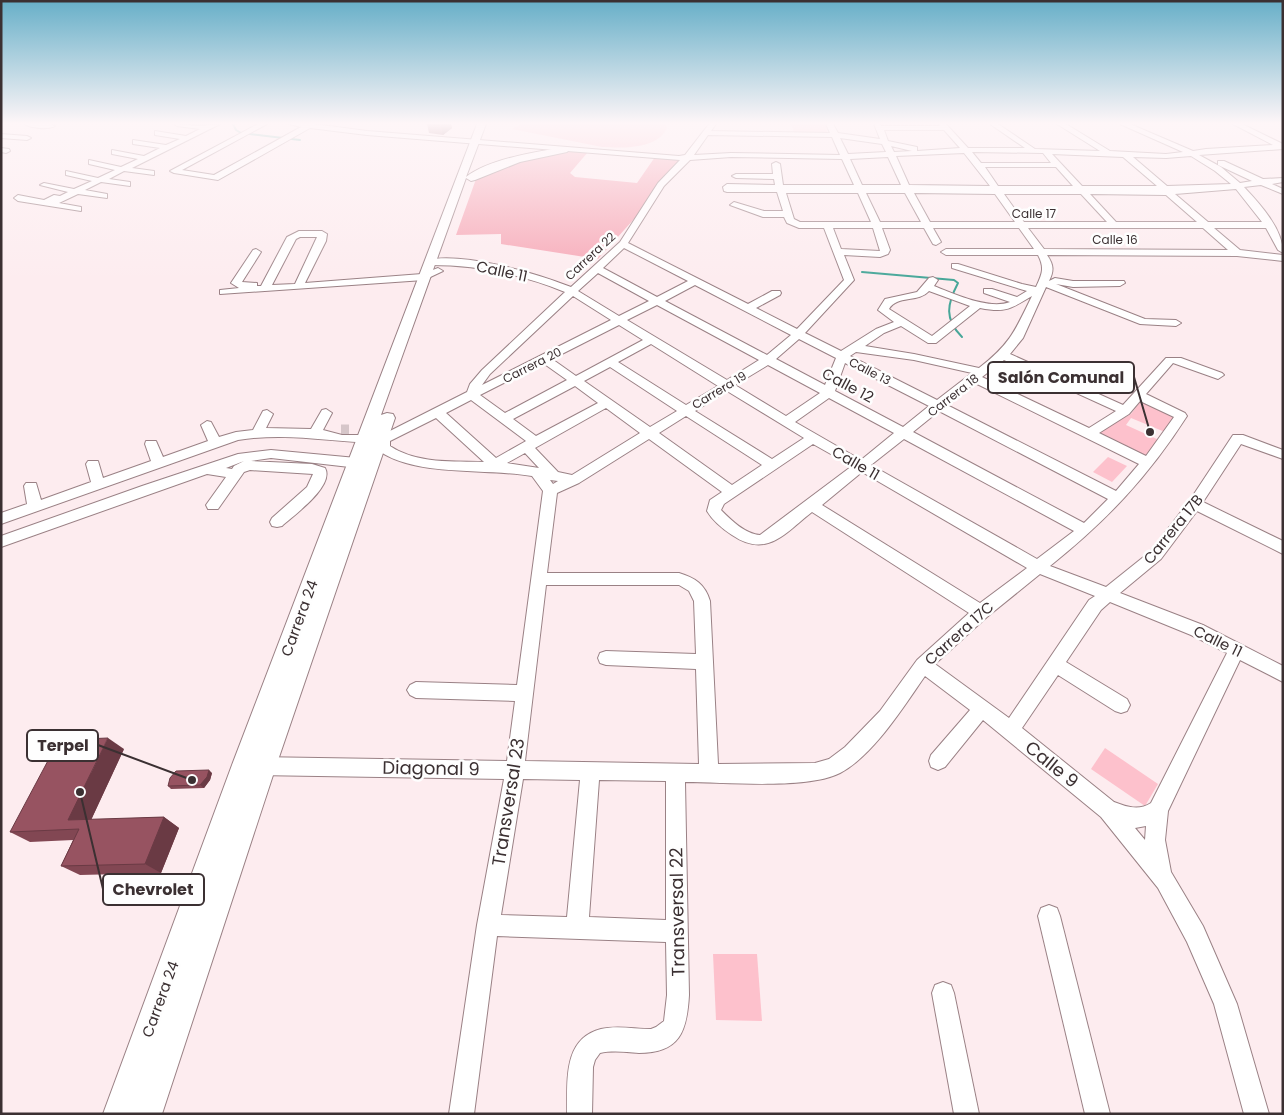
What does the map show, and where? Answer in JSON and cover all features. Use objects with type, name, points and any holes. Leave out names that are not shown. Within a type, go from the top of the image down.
[{"type":"main road","name":"Carrera 24","points":[[434,268],[466,176]]},
{"type":"main road","points":[[471,178],[475,176]]},
{"type":"main road","name":"Carrera 24","points":[[119,1114],[254,765],[363,464],[354,435],[434,268],[471,178]]},
{"type":"main road","name":"Carrera 24","points":[[146,1114],[254,765]]},
{"type":"street","points":[[84,176],[127,184]]},
{"type":"street","points":[[78,209],[50,204],[104,176]]},
{"type":"street","points":[[203,176],[214,178],[218,176]]},
{"type":"street","name":"Carrera 22","points":[[472,395],[476,384],[486,372],[623,244],[661,185],[670,176]]},
{"type":"street","points":[[734,205],[763,214],[788,214],[777,177],[737,176]]},
{"type":"street","points":[[828,225],[839,252],[880,254],[885,252],[877,226],[855,176]]},
{"type":"street","points":[[901,176],[936,242]]},
{"type":"street","points":[[987,176],[1048,264],[1044,283]]},
{"type":"street","points":[[1068,176],[1114,225]]},
{"type":"street","points":[[1150,176],[1237,253]]},
{"type":"street","points":[[1230,176],[1243,185],[1283,198]]},
{"type":"street","points":[[1247,176],[1283,192]]},
{"type":"street","points":[[780,188],[727,189],[727,187],[1082,191],[1166,190],[1243,185],[1283,180]]},
{"type":"street","points":[[907,189],[949,184],[996,190]]},
{"type":"street","points":[[44,185],[104,196]]},
{"type":"street","points":[[1243,185],[1269,225],[1281,254]]},
{"type":"street","points":[[18,198],[45,203],[74,191]]},
{"type":"street","name":"Calle 17","points":[[788,214],[791,223],[799,225],[1269,225]]},
{"type":"street","points":[[266,287],[292,237],[299,234],[322,234],[321,241],[298,287]]},
{"type":"street","name":"Calle 13","points":[[623,244],[1118,498]]},
{"type":"street","name":"Calle 16","points":[[946,252],[1040,251],[1281,254]]},
{"type":"street","points":[[256,252],[236,283],[266,287]]},
{"type":"street","name":"Carrera 19","points":[[552,483],[574,480],[768,360],[798,334],[849,280],[839,252]]},
{"type":"street","points":[[955,266],[1020,287],[1044,283],[1120,283]]},
{"type":"street","name":"Calle 11","points":[[266,287],[298,287],[434,268],[495,267],[543,280],[571,291],[813,438],[1038,567],[1197,630],[1283,675]]},
{"type":"street","name":"Calle 12","points":[[596,268],[1085,530]]},
{"type":"street","points":[[979,304],[932,341],[883,308],[899,296],[918,295],[930,284],[951,295],[979,304],[997,307],[1015,303],[1044,283],[1063,276],[1108,275]]},
{"type":"street","name":"Carrera 20","points":[[354,435],[437,412],[696,281]]},
{"type":"street","points":[[1044,283],[1144,322],[1176,323]]},
{"type":"street","name":"Carrera 18","points":[[732,492],[715,504],[714,511],[721,520],[748,539],[758,541],[766,538],[862,466],[1003,355],[1018,338],[1044,283]]},
{"type":"street","points":[[224,292],[266,287]]},
{"type":"street","points":[[988,291],[1015,303]]},
{"type":"street","points":[[748,308],[776,293]]},
{"type":"street","points":[[786,422],[828,392],[842,356],[880,331],[902,322]]},
{"type":"street","points":[[504,419],[651,340]]},
{"type":"street","points":[[855,348],[914,357],[978,375],[1089,434],[1147,462]]},
{"type":"street","points":[[1003,355],[1125,411]]},
{"type":"street","points":[[545,358],[732,492],[813,438]]},
{"type":"street","points":[[1089,434],[1125,411],[1170,360],[1178,360],[1218,375]]},
{"type":"street","points":[[610,362],[773,466]]},
{"type":"street","points":[[472,395],[504,419],[532,445],[552,483]]},
{"type":"street","name":"Carrera 17C","points":[[709,772],[815,772],[834,766],[852,753],[886,717],[923,665],[981,612],[1085,530],[1118,498],[1161,447],[1181,416],[1138,395]]},
{"type":"street","points":[[497,466],[607,403]]},
{"type":"street","points":[[437,412],[497,466]]},
{"type":"street","points":[[326,413],[354,435],[384,448],[396,456],[432,464],[497,466],[537,473],[552,483]]},
{"type":"street","points":[[258,432],[267,414]]},
{"type":"street","points":[[207,425],[215,442]]},
{"type":"street","points":[[1,519],[215,442],[258,432],[354,435]]},
{"type":"street","name":"Carrera 17B","points":[[1011,730],[1095,605],[1156,555],[1195,504],[1238,438],[1283,455]]},
{"type":"street","points":[[151,444],[158,462]]},
{"type":"street","points":[[1,542],[244,457],[271,454],[363,464]]},
{"type":"street","points":[[93,464],[98,484]]},
{"type":"street","points":[[213,506],[236,474],[242,467],[248,465],[312,468],[320,471],[321,479],[315,488],[277,522]]},
{"type":"street","points":[[206,469],[236,474]]},
{"type":"street","name":"Transversal 23","points":[[461,1114],[488,925],[515,769],[523,693],[552,483]]},
{"type":"street","points":[[31,486],[35,507]]},
{"type":"street","points":[[810,504],[981,612]]},
{"type":"street","points":[[1195,504],[1283,548]]},
{"type":"street","points":[[538,579],[679,579],[689,582],[696,587],[700,592],[702,601],[709,772]]},
{"type":"street","points":[[1237,650],[1158,810],[1153,839],[1155,854],[1165,881],[1195,934],[1225,1004],[1257,1114]]},
{"type":"street","points":[[606,658],[704,662]]},
{"type":"street","name":"Calle 9","points":[[923,665],[1011,730],[1108,810],[1165,881]]},
{"type":"street","points":[[1056,665],[1121,705]]},
{"type":"street","points":[[416,690],[523,693]]},
{"type":"street","points":[[938,761],[982,708]]},
{"type":"street","name":"Diagonal 9","points":[[254,765],[709,772]]},
{"type":"street","points":[[576,928],[590,770]]},
{"type":"street","name":"Transversal 22","points":[[579,1114],[582,1063],[586,1052],[596,1042],[653,1040],[669,1034],[677,1014],[678,931],[675,771]]},
{"type":"street","points":[[1108,810],[1131,819],[1150,817],[1158,810]]},
{"type":"street","points":[[1049,916],[1098,1114]]},
{"type":"street","points":[[488,925],[678,931]]},
{"type":"street","points":[[942,993],[967,1114]]},
{"type":"shaded area","points":[[481,176],[574,176],[637,183],[642,176],[669,176],[643,209],[598,259],[501,244],[501,234],[456,235],[476,179]]},
{"type":"shaded area","points":[[1143,398],[1176,416],[1165,432],[1131,418],[1126,425],[1159,440],[1147,456],[1143,456],[1096,433],[1131,414]]},
{"type":"shaded area","points":[[1108,457],[1127,466],[1112,482],[1093,472]]},
{"type":"shaded area","points":[[1105,748],[1158,784],[1145,806],[1091,769]]},
{"type":"shaded area","points":[[713,954],[757,954],[762,1021],[716,1020]]},
{"type":"building","points":[[108,738],[68,820],[164,817],[145,864],[61,866],[79,829],[10,832],[59,740]]},
{"type":"building","points":[[209,770],[207,777],[200,785],[168,786],[170,778],[176,771]]},
{"type":"waterway","points":[[862,272],[954,280],[958,283],[951,298],[949,311],[952,324],[962,337]]},
{"type":"tunnel","points":[[341,431],[349,431]]},
{"type":"place","name":"Salón Comunal","points":[[1150,432]]},
{"type":"place","name":"Terpel","points":[[192,780]]},
{"type":"place","name":"Chevrolet","points":[[80,792]]}]
